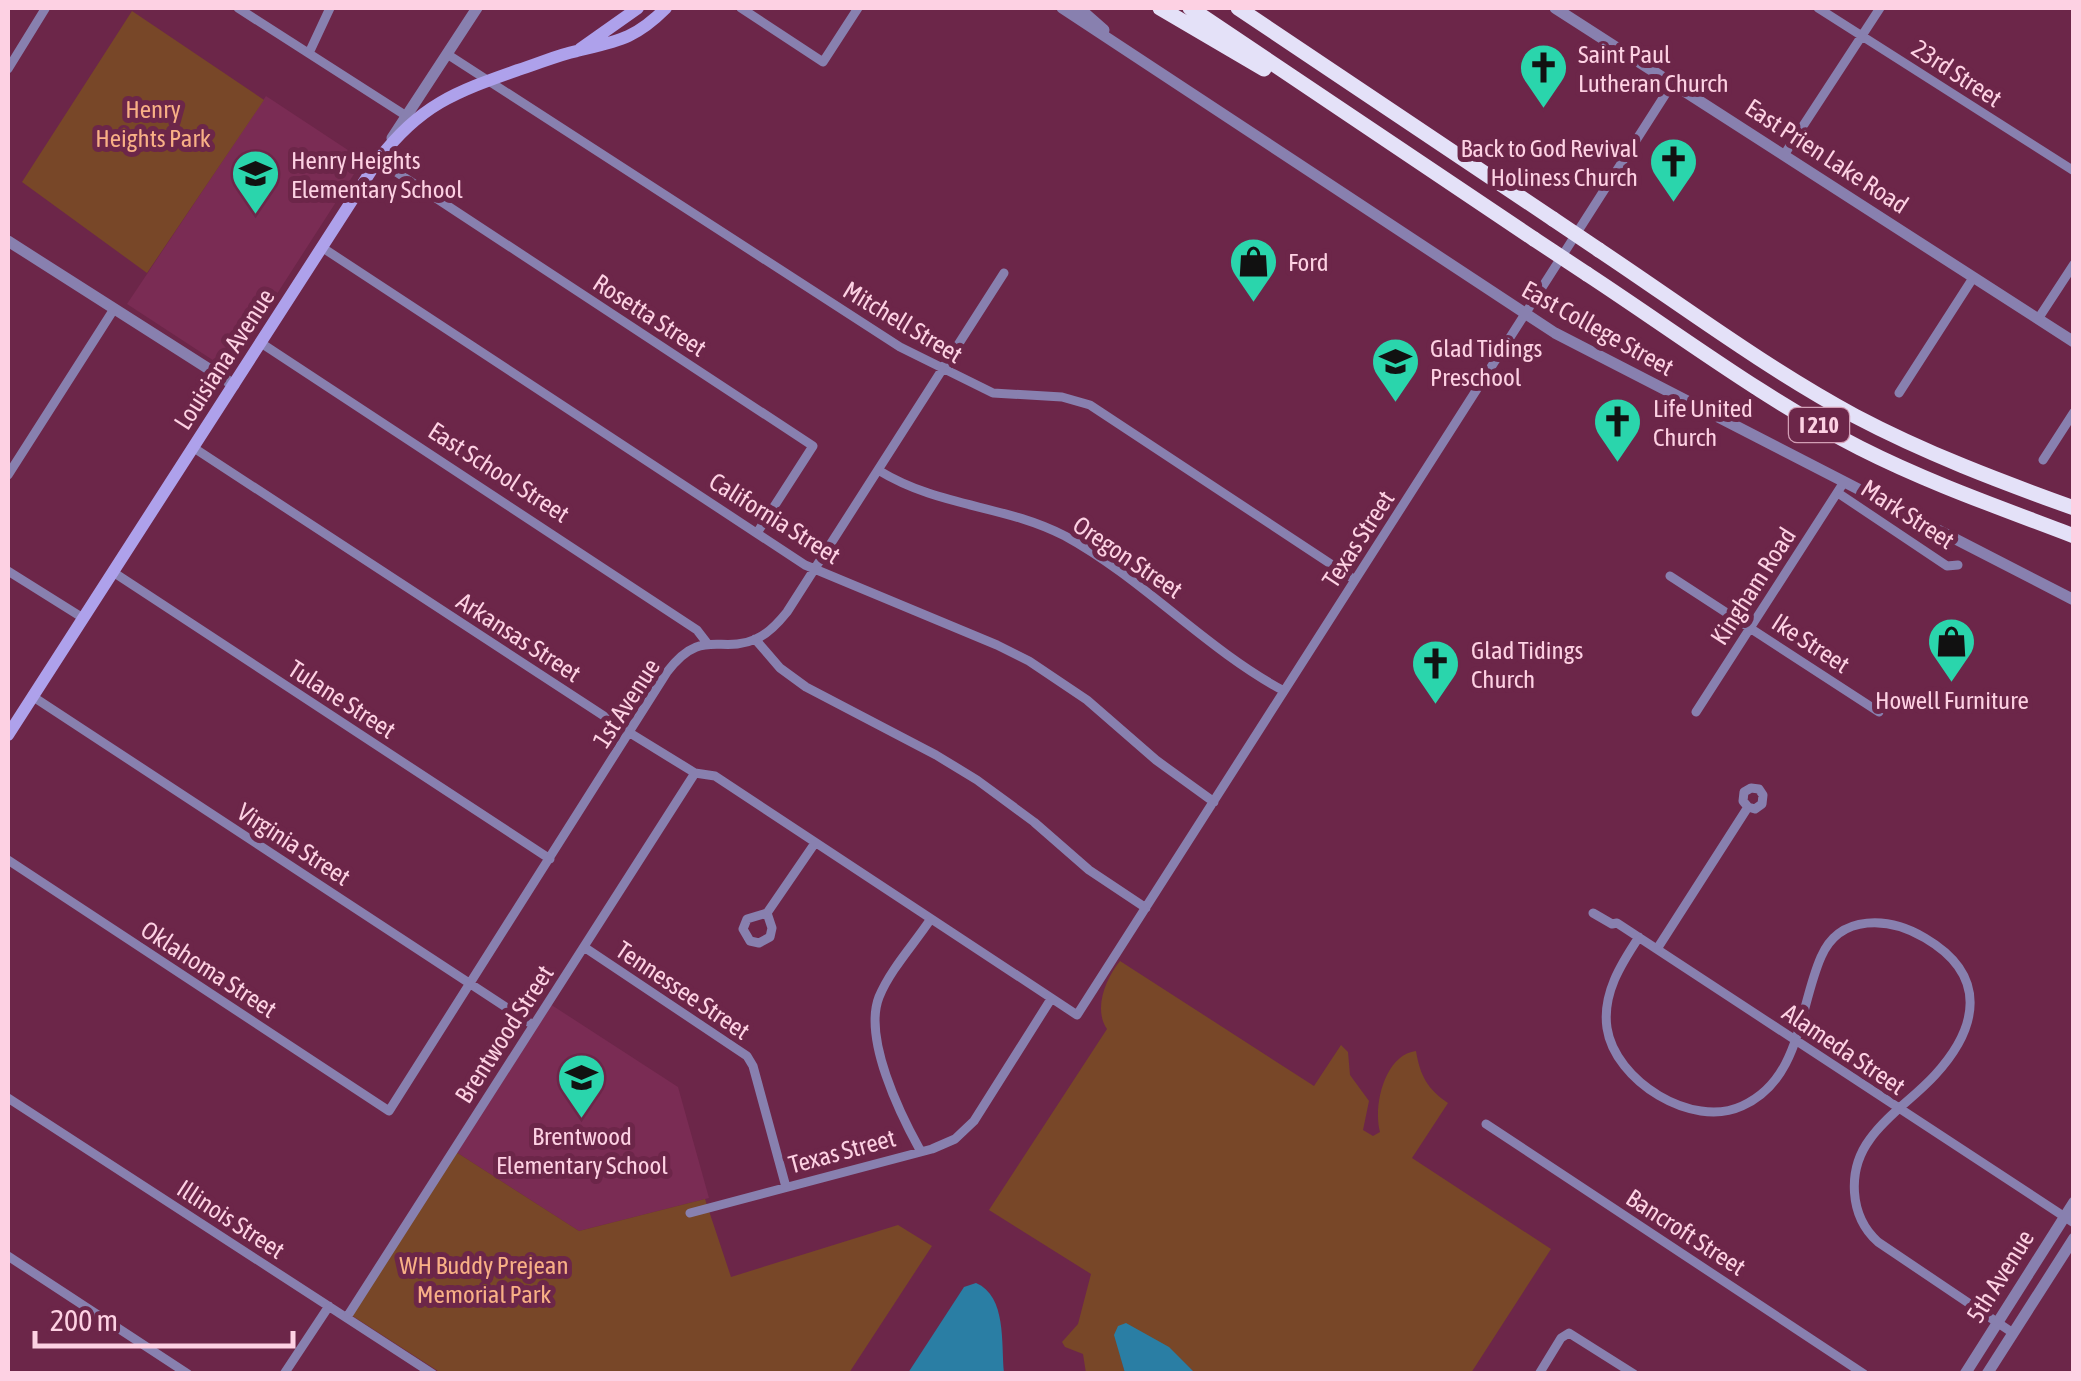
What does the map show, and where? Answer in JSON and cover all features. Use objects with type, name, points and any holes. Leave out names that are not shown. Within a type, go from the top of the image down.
[{"type":"highway","points":[[1160,8],[1320,104],[1383,136]]},
{"type":"highway","name":"I 210","points":[[1190,8],[1834,434],[1934,482],[2074,536]]},
{"type":"highway","name":"I 210","points":[[1238,8],[1789,376],[1924,450],[2074,508]]},
{"type":"main road","points":[[578,50],[638,8]]},
{"type":"main road","points":[[578,50],[606,46],[634,34],[666,8]]},
{"type":"main road","name":"Louisiana Avenue","points":[[8,735],[378,160],[409,118],[456,92],[578,50]]},
{"type":"street","points":[[8,69],[44,8]]},
{"type":"street","points":[[238,8],[409,118],[477,8]]},
{"type":"street","points":[[309,53],[330,8]]},
{"type":"street","points":[[741,8],[823,62],[858,8]]},
{"type":"street","name":"East College Street","points":[[1062,8],[1524,315],[1841,487],[2074,600]]},
{"type":"street","name":"East College Street","points":[[1079,8],[1126,49]]},
{"type":"street","name":"East Prien Lake Road","points":[[1556,8],[2074,342]]},
{"type":"street","name":"23rd Street","points":[[1818,8],[2074,172]]},
{"type":"street","points":[[1784,155],[1880,8]]},
{"type":"street","name":"Mitchell Street","points":[[447,54],[887,339],[993,393],[1062,397],[1090,405],[1355,580]]},
{"type":"street","name":"Texas Street","points":[[1077,1016],[1672,84]]},
{"type":"street","name":"Rosetta Street","points":[[378,160],[813,446],[757,533]]},
{"type":"street","points":[[8,241],[234,385]]},
{"type":"street","name":"California Street","points":[[322,248],[814,570],[969,633],[1028,662],[1086,700],[1156,760],[1214,802]]},
{"type":"street","points":[[2038,319],[2074,264]]},
{"type":"street","points":[[707,643],[756,640],[788,612],[1004,273]]},
{"type":"street","points":[[1899,393],[1973,278]]},
{"type":"street","points":[[8,475],[114,310]]},
{"type":"street","name":"East School Street","points":[[261,343],[697,630],[707,643]]},
{"type":"street","points":[[2043,460],[2074,412]]},
{"type":"street","name":"Arkansas Street","points":[[194,448],[630,733],[695,773],[715,776],[1077,1016]]},
{"type":"street","name":"Oregon Street","points":[[878,470],[928,496],[1020,518],[1066,537],[1284,691]]},
{"type":"street","name":"Mark Street","points":[[1841,487],[1947,566],[1958,565]]},
{"type":"street","name":"Kingham Road","points":[[1696,712],[1841,487]]},
{"type":"street","points":[[8,571],[83,618]]},
{"type":"street","name":"Tulane Street","points":[[112,572],[550,860]]},
{"type":"street","name":"Ike Street","points":[[1670,576],[1880,712]]},
{"type":"street","points":[[756,640],[780,668],[806,687],[977,780],[1090,870],[1146,908]]},
{"type":"street","name":"1st Avenue","points":[[389,1111],[673,664],[688,651],[707,643]]},
{"type":"street","name":"Virginia Street","points":[[32,696],[533,1025]]},
{"type":"street","name":"Brentwood Street","points":[[347,1316],[695,773]]},
{"type":"street","points":[[1656,949],[1748,807]]},
{"type":"street","points":[[768,913],[815,843]]},
{"type":"street","name":"Oklahoma Street","points":[[8,860],[389,1111]]},
{"type":"street","name":"Alameda Street","points":[[1593,912],[1612,924],[1617,922],[2069,1220]]},
{"type":"street","points":[[920,1150],[898,1110],[876,1028],[876,1012],[880,994],[930,920]]},
{"type":"street","points":[[1639,937],[1613,983],[1606,1026],[1619,1057],[1634,1074],[1659,1094],[1708,1113],[1742,1106],[1771,1082],[1796,1041],[1820,959],[1841,932],[1859,923],[1884,923],[1918,934],[1952,958],[1966,978],[1969,1018],[1942,1067],[1872,1136],[1861,1154],[1854,1193],[1862,1222],[1878,1242],[2013,1333]]},
{"type":"street","name":"Tennessee Street","points":[[584,947],[748,1056],[786,1187]]},
{"type":"street","name":"Texas Street","points":[[690,1213],[944,1145],[966,1130],[1051,999]]},
{"type":"street","name":"Illinois Street","points":[[8,1098],[433,1374]]},
{"type":"street","name":"Bancroft Street","points":[[1486,1124],[1864,1374]]},
{"type":"street","name":"5th Avenue","points":[[1965,1374],[2069,1220],[2074,1202]]},
{"type":"street","name":"5th Avenue","points":[[1987,1374],[2074,1238]]},
{"type":"street","points":[[8,1256],[188,1374]]},
{"type":"street","points":[[284,1374],[329,1306]]},
{"type":"street","points":[[1538,1374],[1566,1333],[1634,1374]]},
{"type":"street","points":[[410,1374],[417,1363]]},
{"type":"shaded area","name":"Henry Heights Elementary School","points":[[266,96],[363,160],[228,370],[127,304]]},
{"type":"shaded area","name":"Brentwood Elementary School","points":[[550,1004],[678,1087],[709,1198],[579,1231],[456,1152]]},
{"type":"green space","name":"Henry Heights Park","points":[[132,11],[264,100],[147,273],[22,182]]},
{"type":"green space","points":[[1120,961],[1314,1086],[1341,1045],[1348,1052],[1350,1075],[1369,1101],[1363,1130],[1373,1136],[1380,1132],[1378,1109],[1389,1072],[1405,1055],[1416,1051],[1426,1081],[1448,1103],[1412,1158],[1551,1249],[1471,1373],[1195,1373],[1160,1345],[1115,1335],[1125,1373],[1086,1373],[1083,1354],[1062,1342],[1078,1324],[1091,1274],[989,1210],[1107,1029],[1101,1003]]},
{"type":"green space","name":"WH Buddy Prejean Memorial Park","points":[[456,1152],[579,1231],[705,1199],[731,1277],[898,1225],[932,1246],[849,1373],[441,1373],[351,1315]]},
{"type":"water","points":[[976,1283],[986,1289],[998,1310],[1004,1373],[908,1373],[964,1287]]},
{"type":"water","points":[[1126,1323],[1169,1347],[1195,1373],[1125,1373],[1114,1335],[1118,1326]]},
{"type":"place","name":"Saint Paul Lutheran Church","points":[[1543,110]]},
{"type":"place","name":"Back to God Revival Holiness Church","points":[[1673,204]]},
{"type":"place","name":"Henry Heights Elementary School","points":[[256,216]]},
{"type":"place","name":"Ford","points":[[1253,304]]},
{"type":"place","name":"Glad Tidings Preschool","points":[[1395,404]]},
{"type":"place","name":"Life United Church","points":[[1618,464]]},
{"type":"place","name":"Howell Furniture","points":[[1952,684]]},
{"type":"place","name":"Glad Tidings Church","points":[[1436,706]]},
{"type":"place","name":"Brentwood Elementary School","points":[[582,1120]]}]
